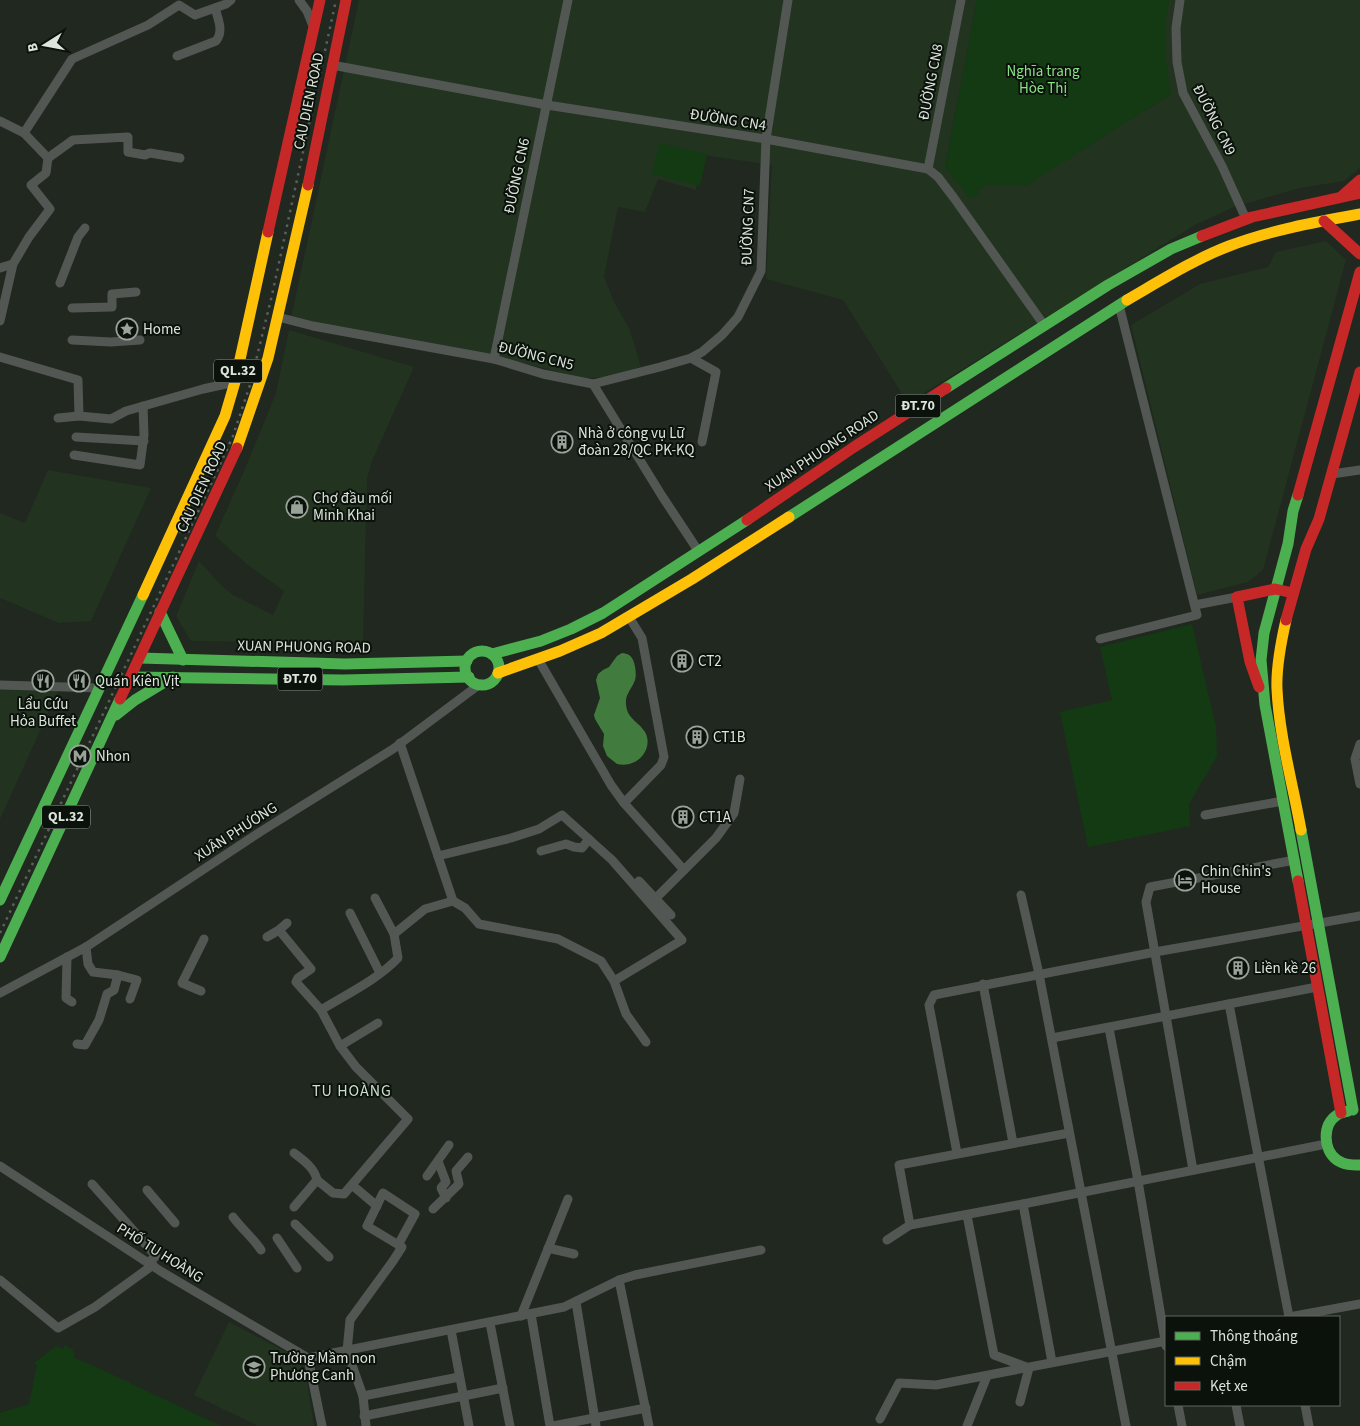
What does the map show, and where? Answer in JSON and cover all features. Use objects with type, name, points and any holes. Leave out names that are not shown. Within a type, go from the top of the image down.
[{"type":"main road","name":"CAU DIEN ROAD","points":[[0,956],[132,677],[160,612],[242,437],[256,398],[278,317],[304,136],[314,27],[320,0]]},
{"type":"main road","name":"CAU DIEN ROAD","points":[[0,900],[225,416],[304,136],[332,65],[346,0]]},
{"type":"main road","points":[[1342,196],[1360,180]]},
{"type":"main road","name":"XUAN PHUONG ROAD","points":[[492,654],[541,641],[571,629],[602,613],[699,552],[854,447],[1044,325],[1171,249],[1246,219],[1360,193]]},
{"type":"main road","points":[[1313,203],[1321,221],[1360,254]]},
{"type":"main road","name":"ĐT.70","points":[[498,673],[588,639],[629,616],[914,438],[1119,305],[1180,270],[1229,246],[1256,237],[1321,221],[1360,214]]},
{"type":"main road","points":[[1132,271],[1145,290]]},
{"type":"main road","points":[[1341,1113],[1265,705],[1262,680],[1262,653],[1264,633],[1288,544],[1293,511],[1360,272]]},
{"type":"main road","points":[[1360,372],[1319,519],[1306,549],[1293,593],[1281,644],[1278,697],[1318,923],[1356,1111],[1341,1113],[1332,1120],[1328,1128],[1326,1144],[1329,1152],[1342,1164],[1350,1166],[1360,1165]]},
{"type":"main road","points":[[1265,705],[1250,662],[1237,597],[1276,589],[1293,593]]},
{"type":"main road","points":[[160,612],[183,660]]},
{"type":"main road","points":[[479,651],[492,654],[498,660],[499,665],[498,673],[494,680],[489,683],[480,684],[473,681],[466,672],[467,660],[479,651]]},
{"type":"main road","name":"ĐT.70","points":[[113,657],[140,658]]},
{"type":"main road","name":"XUAN PHUONG ROAD","points":[[140,658],[411,664],[467,660]]},
{"type":"main road","name":"ĐT.70","points":[[104,677],[372,680],[469,677]]},
{"type":"main road","points":[[113,717],[135,700],[173,677]]},
{"type":"street","points":[[24,133],[72,59],[148,25],[179,5],[195,15],[232,0]]},
{"type":"street","points":[[298,0],[307,10],[314,27]]},
{"type":"street","name":"ĐƯỜNG CN6","points":[[494,359],[568,0]]},
{"type":"street","name":"ĐƯỜNG CN7","points":[[594,384],[691,358],[709,346],[738,317],[761,271],[766,139],[788,0]]},
{"type":"street","name":"ĐƯỜNG CN8","points":[[928,169],[961,0]]},
{"type":"street","name":"ĐƯỜNG CN9","points":[[1180,0],[1176,28],[1177,62],[1183,93],[1222,166],[1246,219]]},
{"type":"street","points":[[177,56],[216,41],[219,37],[220,29],[214,8]]},
{"type":"street","name":"ĐƯỜNG CN4","points":[[332,65],[547,105],[766,139],[928,169]]},
{"type":"street","points":[[0,121],[24,133],[48,158]]},
{"type":"street","points":[[0,321],[12,264],[50,209],[30,186],[46,173],[48,158],[73,140],[128,137],[128,152],[145,155],[150,153],[180,158]]},
{"type":"street","points":[[928,169],[938,177],[949,191],[1044,325]]},
{"type":"street","points":[[60,283],[78,236],[85,228]]},
{"type":"street","points":[[0,268],[12,264]]},
{"type":"street","points":[[72,308],[112,307],[112,294],[136,292]]},
{"type":"street","points":[[1100,639],[1197,615],[1119,305]]},
{"type":"street","name":"ĐƯỜNG CN5","points":[[278,317],[313,326],[494,359],[543,374],[594,384]]},
{"type":"street","points":[[72,340],[111,342],[140,340]]},
{"type":"street","points":[[0,356],[78,380],[79,416]]},
{"type":"street","points":[[691,358],[716,372],[702,442]]},
{"type":"street","points":[[58,418],[79,416],[111,419],[126,410],[235,382]]},
{"type":"street","points":[[594,384],[662,496],[699,552]]},
{"type":"street","points":[[74,455],[140,464],[144,441],[143,406]]},
{"type":"street","points":[[76,437],[144,441]]},
{"type":"street","points":[[1332,474],[1360,470]]},
{"type":"street","points":[[1195,605],[1237,597]]},
{"type":"street","points":[[624,803],[662,765],[664,757],[642,638],[629,616]]},
{"type":"street","points":[[538,659],[624,803],[684,870]]},
{"type":"street","name":"XUÂN PHƯƠNG","points":[[0,993],[86,947],[260,832],[400,743],[480,684]]},
{"type":"street","points":[[0,685],[98,688]]},
{"type":"street","points":[[400,743],[453,901],[465,908],[479,924],[558,939],[601,961],[614,981],[626,1014],[646,1042]]},
{"type":"street","points":[[1360,744],[1356,759],[1360,784]]},
{"type":"street","points":[[655,899],[716,838],[734,813],[740,779]]},
{"type":"street","points":[[1205,815],[1284,801]]},
{"type":"street","points":[[438,856],[529,832],[562,815],[612,860],[682,940],[614,981]]},
{"type":"street","points":[[541,851],[566,844],[582,848],[589,839]]},
{"type":"street","points":[[1194,1170],[1146,902],[1150,887],[1295,860]]},
{"type":"street","points":[[639,881],[671,915]]},
{"type":"street","points":[[1021,895],[1052,1038],[1126,1426]]},
{"type":"street","points":[[322,1010],[380,973],[398,958],[394,934],[375,898]]},
{"type":"street","points":[[394,934],[425,909],[453,901]]},
{"type":"street","points":[[350,913],[380,973]]},
{"type":"street","points":[[957,1153],[929,1005],[934,994],[1155,952],[1360,916]]},
{"type":"street","points":[[267,937],[287,923]]},
{"type":"street","points":[[279,930],[311,969],[298,978],[296,982],[322,1010],[340,1046],[356,1067],[408,1119],[344,1194],[333,1193],[316,1180]]},
{"type":"street","points":[[201,991],[182,983],[204,939]]},
{"type":"street","points":[[86,947],[88,964],[93,972],[118,975],[136,980],[130,999]]},
{"type":"street","points":[[67,957],[66,998],[72,1002]]},
{"type":"street","points":[[77,1044],[85,1045],[99,1020],[107,994],[114,990],[118,975]]},
{"type":"street","points":[[983,984],[1013,1143]]},
{"type":"street","points":[[1052,1038],[1317,987]]},
{"type":"street","points":[[1228,1004],[1289,1316]]},
{"type":"street","points":[[340,1046],[378,1023]]},
{"type":"street","points":[[1110,1028],[1165,1336]]},
{"type":"street","points":[[910,1225],[898,1165],[1069,1132]]},
{"type":"street","points":[[887,1240],[910,1225],[1326,1144]]},
{"type":"street","points":[[427,1176],[449,1145]]},
{"type":"street","points":[[294,1153],[309,1165],[316,1175],[316,1180],[294,1207]]},
{"type":"street","points":[[433,1209],[459,1184],[456,1171],[468,1157]]},
{"type":"street","points":[[438,1162],[446,1182],[441,1188],[446,1198]]},
{"type":"street","name":"PHỐ TU HOÀNG","points":[[0,1166],[150,1264],[308,1358]]},
{"type":"street","points":[[0,1280],[58,1328],[95,1306],[150,1264],[156,1256],[92,1184]]},
{"type":"street","points":[[352,1185],[376,1206]]},
{"type":"street","points":[[146,1190],[175,1223]]},
{"type":"street","points":[[366,1426],[363,1396],[346,1351],[350,1320],[402,1247],[398,1245],[367,1226],[383,1193],[415,1214],[398,1245]]},
{"type":"street","points":[[521,1316],[568,1199]]},
{"type":"street","points":[[1023,1204],[1052,1362]]},
{"type":"street","points":[[967,1215],[994,1356],[1029,1368]]},
{"type":"street","points":[[233,1217],[243,1230],[253,1238],[261,1250]]},
{"type":"street","points":[[295,1224],[329,1257]]},
{"type":"street","points":[[277,1238],[297,1268]]},
{"type":"street","points":[[548,1248],[574,1254]]},
{"type":"street","points":[[322,1426],[308,1358],[564,1308],[619,1280],[635,1275],[760,1250]]},
{"type":"street","points":[[619,1280],[649,1426]]},
{"type":"street","points":[[576,1302],[595,1422]]},
{"type":"street","points":[[1294,1316],[1360,1304]]},
{"type":"street","points":[[531,1314],[552,1426],[595,1422],[646,1408]]},
{"type":"street","points":[[490,1323],[510,1426]]},
{"type":"street","points":[[451,1330],[469,1426]]},
{"type":"street","points":[[880,1419],[899,1383],[936,1385],[1165,1342]]},
{"type":"street","points":[[1020,1402],[1029,1368]]},
{"type":"street","points":[[967,1426],[987,1376]]},
{"type":"street","points":[[363,1396],[459,1377]]},
{"type":"street","points":[[364,1416],[503,1388]]},
{"type":"street","points":[[1178,1406],[1182,1426]]},
{"type":"street","points":[[1236,1406],[1240,1426]]},
{"type":"street","points":[[1305,1406],[1310,1426]]},
{"type":"shaded area","points":[[359,0],[977,0],[945,167],[978,190],[986,186],[1026,185],[1171,94],[1165,60],[1165,23],[1169,0],[1360,0],[1360,168],[1344,181],[1300,188],[1234,207],[1195,225],[908,403],[843,300],[766,279],[772,165],[703,155],[696,190],[658,179],[645,212],[618,207],[604,276],[613,300],[630,330],[641,367],[608,377],[581,378],[516,361],[322,326],[291,318]]},
{"type":"shaded area","points":[[1326,241],[1346,260],[1263,570],[1248,582],[1197,595],[1131,325],[1200,284],[1268,267],[1276,252]]},
{"type":"shaded area","name":"Chợ đầu mối Minh Khai","points":[[289,330],[414,367],[372,461],[367,478],[363,643],[191,641],[176,616],[199,561],[233,595],[273,615],[284,591],[248,565],[215,536],[276,393]]},
{"type":"shaded area","points":[[48,470],[151,488],[91,621],[59,623],[0,598],[0,513],[25,523]]},
{"type":"shaded area","points":[[622,653],[628,654],[631,657],[636,670],[635,680],[627,697],[628,713],[645,732],[648,741],[643,755],[636,761],[625,765],[617,764],[607,756],[603,746],[604,734],[594,715],[600,698],[596,680],[598,674],[609,667],[617,656]]},
{"type":"shaded area","points":[[0,690],[58,691],[0,819]]},
{"type":"shaded area","name":"Trường Mầm non Phương Canh","points":[[229,1322],[296,1357],[306,1376],[314,1426],[258,1426],[194,1395]]},
{"type":"green space","name":"Nghĩa trang Hòe Thị","points":[[977,0],[1169,0],[1166,47],[1171,94],[1026,186],[986,186],[978,190],[979,194],[970,199],[945,167]]},
{"type":"green space","points":[[659,143],[707,154],[700,186],[652,174]]},
{"type":"green space","points":[[1192,624],[1216,727],[1217,756],[1189,804],[1190,826],[1088,847],[1060,712],[1112,700],[1100,647]]},
{"type":"green space","points":[[65,1345],[73,1350],[75,1358],[221,1426],[0,1426],[0,1413],[29,1404],[37,1365],[34,1363],[56,1346],[63,1349]]},
{"type":"railway","points":[[0,933],[233,436],[250,385],[272,295],[336,0]]},
{"type":"railway","points":[[180,533],[216,456]]},
{"type":"traffic: fast","points":[[946,388],[1108,285],[1171,249],[1202,236]]},
{"type":"traffic: fast","points":[[789,517],[1127,300]]},
{"type":"traffic: fast","points":[[1298,495],[1293,511],[1288,544],[1264,633],[1261,660],[1265,705],[1298,881]]},
{"type":"traffic: fast","points":[[492,654],[541,641],[603,613],[747,520]]},
{"type":"traffic: fast","points":[[0,900],[143,595]]},
{"type":"traffic: fast","points":[[160,612],[183,660]]},
{"type":"traffic: fast","points":[[482,651],[494,656],[499,668],[494,680],[482,685],[470,680],[465,668],[470,656],[482,651]]},
{"type":"traffic: fast","points":[[140,658],[345,664],[467,661]]},
{"type":"traffic: fast","points":[[132,677],[343,680],[469,677]]},
{"type":"traffic: fast","points":[[116,715],[135,700],[173,677]]},
{"type":"traffic: fast","points":[[0,957],[120,699]]},
{"type":"traffic: fast","points":[[1301,830],[1353,1110]]},
{"type":"traffic: fast","points":[[1348,1111],[1338,1114],[1332,1119],[1327,1131],[1327,1144],[1332,1156],[1340,1162],[1360,1165]]},
{"type":"traffic: slow","points":[[237,448],[268,358],[308,185]]},
{"type":"traffic: slow","points":[[1127,300],[1190,264],[1245,240],[1310,223],[1360,214]]},
{"type":"traffic: slow","points":[[143,595],[225,416],[235,382],[268,232]]},
{"type":"traffic: slow","points":[[498,673],[560,651],[601,633],[692,579],[789,517]]},
{"type":"traffic: slow","points":[[1286,620],[1278,663],[1278,706],[1283,742],[1301,830]]},
{"type":"traffic: jam","points":[[268,232],[320,0]]},
{"type":"traffic: jam","points":[[308,185],[346,0]]},
{"type":"traffic: jam","points":[[1343,195],[1360,180]]},
{"type":"traffic: jam","points":[[1202,236],[1252,217],[1360,193]]},
{"type":"traffic: jam","points":[[1324,221],[1360,254]]},
{"type":"traffic: jam","points":[[1298,495],[1360,272]]},
{"type":"traffic: jam","points":[[1286,620],[1306,549],[1319,519],[1360,372]]},
{"type":"traffic: jam","points":[[747,520],[854,447],[946,388]]},
{"type":"traffic: jam","points":[[120,699],[237,448]]},
{"type":"traffic: jam","points":[[1259,687],[1250,662],[1237,597],[1275,589],[1293,593]]},
{"type":"traffic: jam","points":[[1298,881],[1341,1113]]},
{"type":"place","name":"Home","points":[[127,329]]},
{"type":"place","name":"Nhà ở công vụ Lữ đoàn 28/QC PK-KQ","points":[[562,442]]},
{"type":"place","name":"Chợ đầu mối Minh Khai","points":[[297,507]]},
{"type":"place","name":"CT2","points":[[682,661]]},
{"type":"place","name":"Lẩu Cứu Hỏa Buffet","points":[[43,681]]},
{"type":"place","name":"Quán Kiên Vịt","points":[[79,681]]},
{"type":"place","name":"CT1B","points":[[697,737]]},
{"type":"place","name":"Nhon","points":[[80,756]]},
{"type":"place","name":"CT1A","points":[[683,817]]},
{"type":"place","name":"Chin Chin's House","points":[[1185,880]]},
{"type":"place","name":"Liền kề 26","points":[[1238,968]]},
{"type":"place","name":"Trường Mầm non Phương Canh","points":[[254,1367]]},
{"type":"district","name":"TU HOÀNG","points":[[352,1091]]}]
